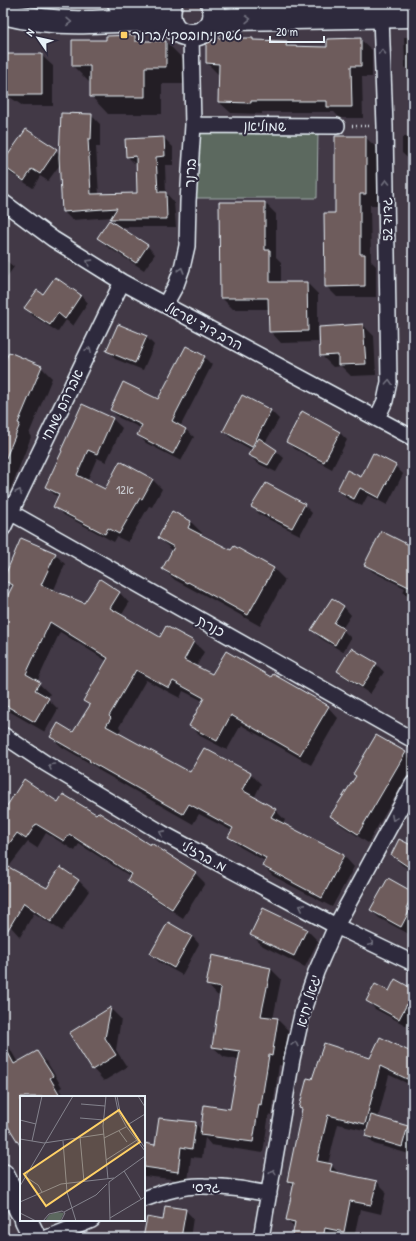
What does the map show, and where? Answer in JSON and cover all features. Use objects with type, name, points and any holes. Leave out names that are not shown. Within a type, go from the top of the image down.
[{"type":"street","points":[[119,3],[156,3]]},
{"type":"street","points":[[171,3],[169,18],[172,25],[183,34],[191,36],[205,32],[214,20],[215,12],[212,3]]},
{"type":"street","points":[[3,13],[44,21],[160,21],[172,25]]},
{"type":"street","points":[[210,26],[223,20],[233,19],[413,16]]},
{"type":"street","name":"גדוד 52","points":[[377,418],[385,401],[389,382],[386,126],[381,17]]},
{"type":"street","name":"ברנר","points":[[165,305],[176,285],[187,246],[188,201],[193,125],[191,36]]},
{"type":"street","name":"שמוליאן","points":[[193,125],[337,126]]},
{"type":"street","name":"הרב דוד ישראל","points":[[3,202],[53,239],[122,282],[413,438]]},
{"type":"street","name":"אברהם שמחי","points":[[3,528],[122,282]]},
{"type":"street","name":"כנרת","points":[[10,512],[413,740]]},
{"type":"street","name":"מ. ברזילי","points":[[3,735],[45,763],[162,833],[336,926],[413,963]]},
{"type":"street","name":"יגאל יחיא","points":[[261,1238],[292,1059],[303,1010],[316,972],[336,926],[413,784]]},
{"type":"street","points":[[3,1175],[20,1209]]},
{"type":"street","name":"גדסי","points":[[145,1199],[180,1188],[203,1186],[232,1188],[269,1194]]},
{"type":"street","points":[[26,1221],[35,1238]]},
{"type":"street","points":[[47,1238],[90,1221]]},
{"type":"path","points":[[337,126],[386,126]]},
{"type":"green space","points":[[194,131],[318,131],[317,198],[194,198]]},
{"type":"building","points":[[135,35],[135,41],[166,41],[166,67],[145,67],[145,97],[90,97],[90,66],[72,66],[72,40],[106,40],[106,36]]},
{"type":"building","points":[[216,38],[253,38],[253,40],[287,41],[286,46],[327,47],[327,39],[361,38],[361,66],[351,66],[352,107],[327,107],[327,101],[251,101],[251,103],[218,102],[219,64],[206,63],[206,44]]},
{"type":"building","points":[[3,54],[42,54],[42,95],[3,95]]},
{"type":"building","points":[[61,113],[92,114],[91,139],[88,139],[91,194],[137,193],[136,156],[126,157],[125,139],[164,137],[165,156],[156,157],[158,192],[166,192],[167,219],[110,219],[117,208],[62,212],[59,157]]},
{"type":"building","points":[[26,129],[57,149],[40,174],[32,169],[24,181],[3,166],[3,162]]},
{"type":"building","points":[[335,136],[366,136],[366,194],[360,194],[360,254],[365,254],[365,286],[325,287],[324,213],[335,213]]},
{"type":"building","points":[[219,202],[265,202],[265,250],[270,250],[270,282],[307,282],[308,331],[269,332],[268,298],[220,298]]},
{"type":"building","points":[[109,220],[148,245],[136,263],[97,238]]},
{"type":"building","points":[[55,277],[81,295],[65,319],[58,313],[50,325],[24,308],[37,290],[43,294]]},
{"type":"building","points":[[118,324],[147,336],[135,363],[106,351]]},
{"type":"building","points":[[363,324],[366,364],[338,365],[338,355],[320,356],[319,327]]},
{"type":"building","points":[[186,346],[205,356],[172,421],[186,429],[173,454],[137,435],[142,425],[110,410],[123,382],[158,399]]},
{"type":"building","points":[[9,352],[42,366],[18,423],[20,424],[3,465],[3,366]]},
{"type":"building","points":[[242,395],[271,410],[252,447],[223,431]]},
{"type":"building","points":[[82,404],[113,418],[97,454],[88,450],[77,475],[105,489],[120,461],[153,479],[119,534],[108,528],[105,534],[53,507],[59,494],[45,487]]},
{"type":"building","points":[[302,411],[340,432],[324,462],[286,442]]},
{"type":"building","points":[[259,438],[277,450],[268,465],[248,455]]},
{"type":"building","points":[[373,453],[396,465],[379,498],[360,488],[354,499],[337,490],[347,470],[361,477]]},
{"type":"building","points":[[266,483],[305,504],[292,528],[251,507]]},
{"type":"building","points":[[172,511],[191,521],[188,528],[231,550],[234,546],[274,568],[248,615],[162,569],[174,547],[158,538]]},
{"type":"building","points":[[381,531],[413,547],[413,589],[364,565]]},
{"type":"building","points":[[21,538],[56,553],[41,585],[84,603],[100,579],[120,592],[110,608],[160,637],[166,626],[194,641],[184,660],[212,674],[226,651],[271,677],[273,674],[329,706],[300,755],[231,715],[217,741],[189,726],[204,698],[173,681],[169,688],[136,670],[109,716],[111,718],[106,726],[190,772],[204,748],[251,773],[242,790],[276,809],[271,817],[344,855],[322,898],[262,866],[266,858],[228,837],[233,828],[189,804],[183,814],[89,761],[90,760],[50,737],[58,723],[73,732],[90,705],[83,701],[108,658],[50,622],[26,674],[40,682],[35,690],[49,698],[35,722],[3,704],[3,605],[13,585],[3,580]]},
{"type":"building","points":[[332,598],[344,606],[334,623],[344,629],[335,645],[311,630]]},
{"type":"building","points":[[351,648],[377,663],[362,687],[337,671]]},
{"type":"building","points":[[376,735],[406,752],[358,834],[330,816],[356,776],[353,774]]},
{"type":"building","points":[[24,779],[58,802],[63,794],[96,814],[98,812],[150,845],[151,843],[196,872],[172,909],[127,880],[131,874],[69,834],[64,841],[36,824],[26,839],[17,833],[3,852],[3,812]]},
{"type":"building","points":[[399,839],[413,846],[413,870],[391,855]]},
{"type":"building","points":[[3,864],[47,888],[60,867],[79,880],[51,922],[24,903],[3,938]]},
{"type":"building","points":[[388,878],[413,892],[413,895],[406,908],[410,910],[401,927],[370,910]]},
{"type":"building","points":[[263,908],[307,929],[294,956],[250,935]]},
{"type":"building","points":[[168,922],[192,936],[174,968],[150,954]]},
{"type":"building","points":[[212,955],[271,968],[261,1016],[278,1018],[272,1056],[269,1055],[261,1105],[259,1104],[253,1142],[200,1135],[204,1105],[230,1109],[240,1051],[212,1047],[221,988],[206,985]]},
{"type":"building","points":[[395,979],[413,989],[413,993],[399,1019],[366,1001],[375,984],[389,991]]},
{"type":"building","points":[[111,1007],[105,1038],[116,1055],[92,1070],[69,1033]]},
{"type":"building","points":[[380,1037],[413,1053],[413,1067],[407,1079],[380,1066],[365,1124],[328,1115],[317,1161],[332,1164],[330,1171],[377,1181],[371,1205],[350,1201],[344,1232],[325,1228],[323,1238],[292,1238],[295,1222],[286,1220],[294,1182],[287,1181],[302,1109],[299,1108],[307,1078],[312,1079],[324,1043],[370,1058]]},
{"type":"building","points":[[3,1043],[14,1064],[37,1051],[53,1076],[50,1078],[60,1096],[20,1096],[20,1145],[3,1118]]},
{"type":"building","points":[[371,1115],[408,1126],[402,1147],[365,1136]]},
{"type":"building","points":[[159,1118],[196,1122],[192,1149],[181,1147],[178,1172],[145,1167],[145,1143],[155,1145]]},
{"type":"building","points":[[165,1206],[186,1209],[181,1238],[143,1238],[147,1217],[163,1220]]},
{"type":"place","name":"טשרניחובסקי/ברנר","points":[[124,35]]}]
